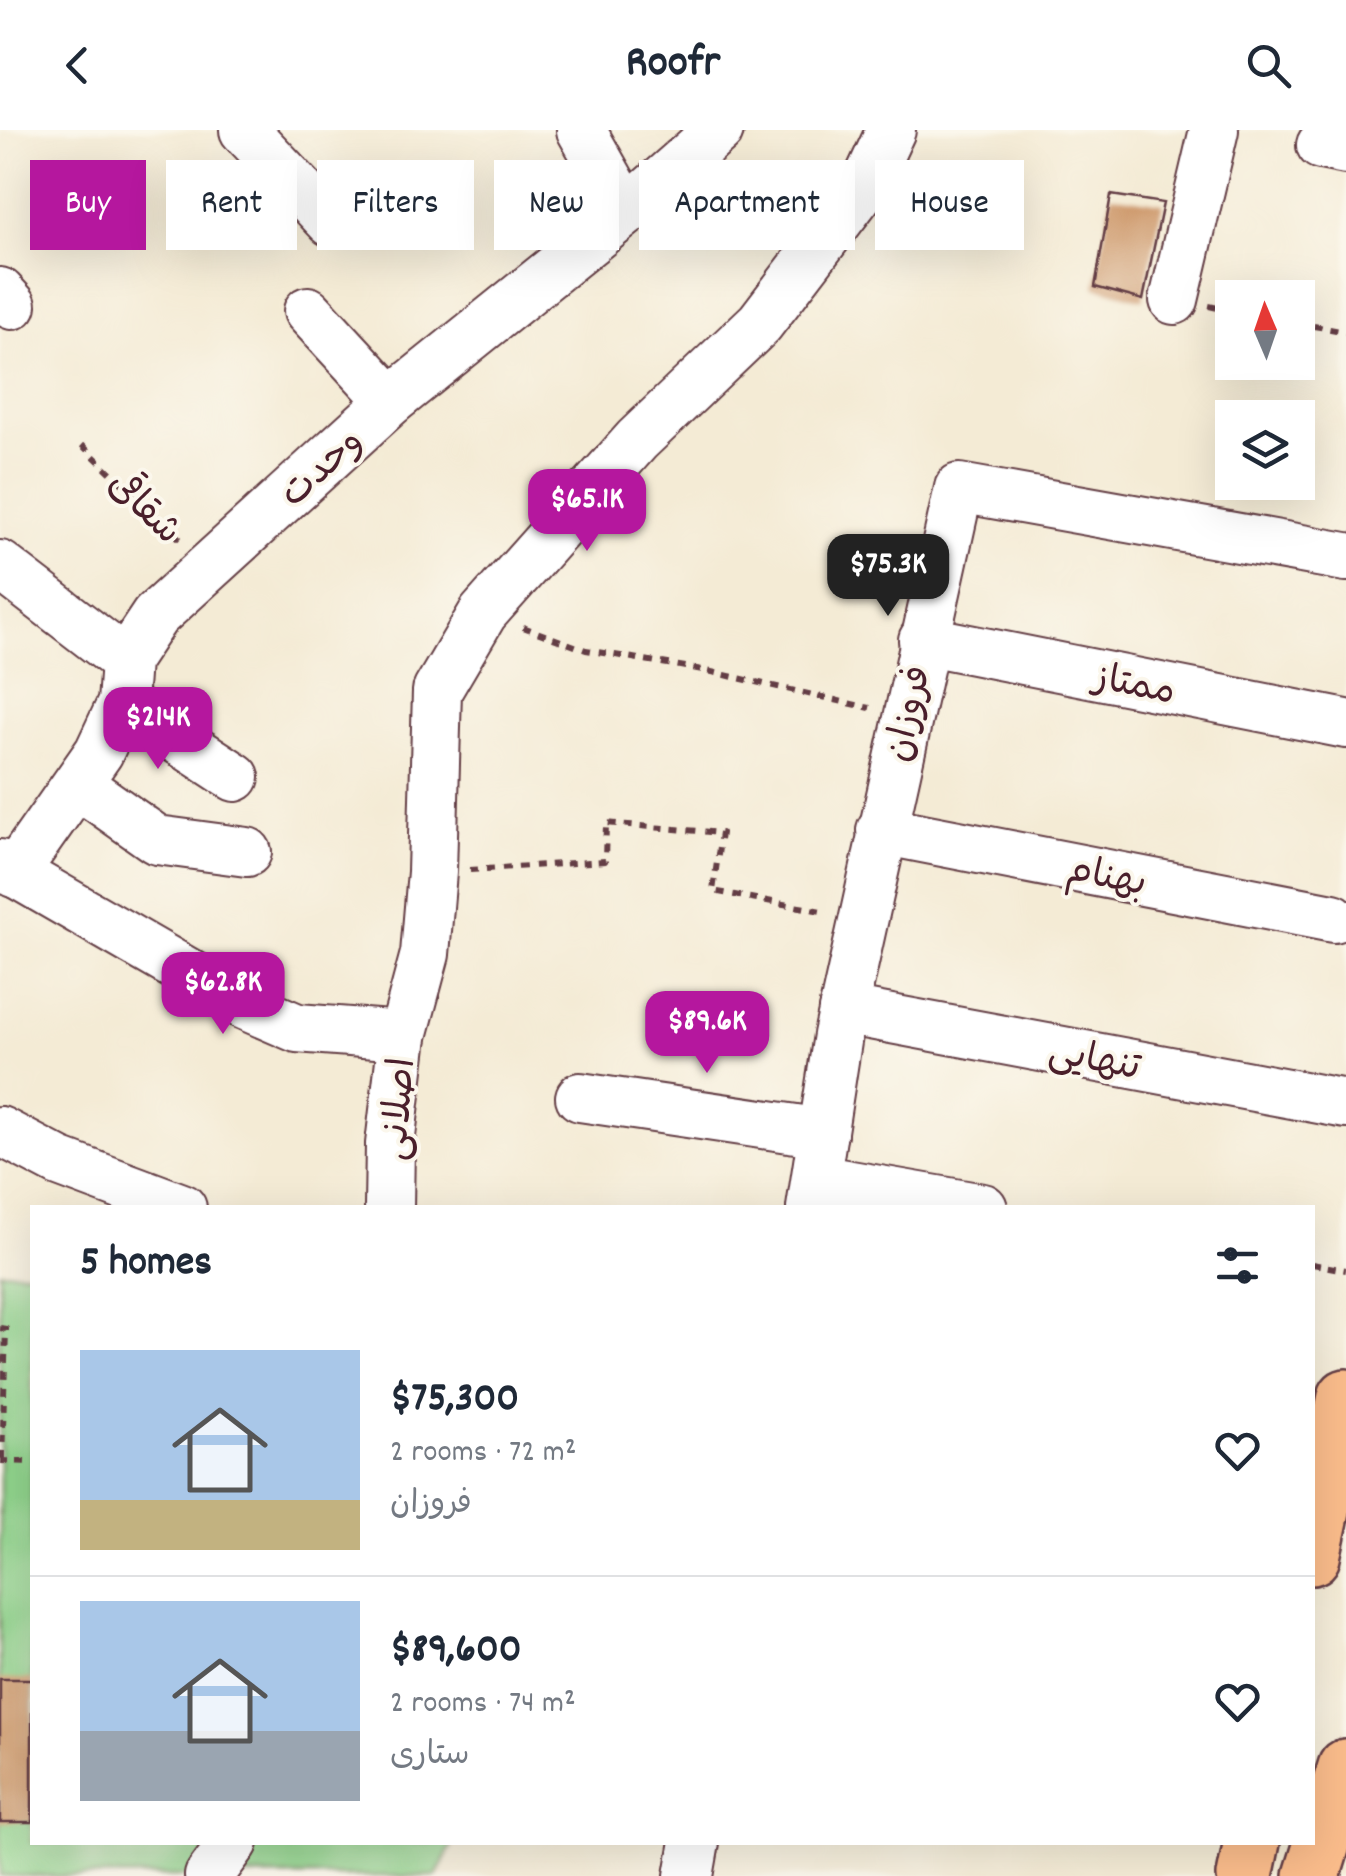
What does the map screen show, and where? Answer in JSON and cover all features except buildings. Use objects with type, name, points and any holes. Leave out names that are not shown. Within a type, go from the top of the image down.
[{"type":"highway","points":[[1315,1543],[1346,1397]]},
{"type":"highway","points":[[1312,1876],[1346,1766]]},
{"type":"highway","points":[[1245,1876],[1251,1845]]},
{"type":"street","points":[[244,130],[317,207]]},
{"type":"street","points":[[581,130],[627,211]]},
{"type":"street","name":"وحدت","points":[[7,869],[80,785],[155,616],[392,401],[627,211],[719,130]]},
{"type":"street","points":[[403,1036],[425,954],[432,872],[437,691],[483,613],[637,440],[760,323],[865,186],[891,130]]},
{"type":"street","points":[[1174,300],[1214,130]]},
{"type":"street","points":[[308,311],[392,401]]},
{"type":"street","name":"فروزان","points":[[817,1173],[843,1010],[959,488],[1346,557]]},
{"type":"street","points":[[0,565],[123,682],[235,776]]},
{"type":"street","name":"ممتاز","points":[[923,640],[1346,724]]},
{"type":"street","points":[[80,785],[156,840],[247,852]]},
{"type":"street","name":"بهنام","points":[[881,830],[1332,918]]},
{"type":"street","name":"اصلانی","points":[[7,869],[244,1005],[296,1028],[403,1036],[390,1144],[389,1205]]},
{"type":"street","name":"تنهایی","points":[[843,1010],[1346,1104]]},
{"type":"street","points":[[580,1096],[817,1173],[969,1205]]},
{"type":"street","points":[[0,1130],[59,1162],[174,1205]]},
{"type":"street","points":[[209,1876],[232,1845]]},
{"type":"street","points":[[689,1876],[694,1845]]},
{"type":"path","points":[[1315,326],[1346,332]]},
{"type":"path","name":"شقاقی","points":[[82,446],[209,567]]},
{"type":"path","points":[[483,613],[586,650],[703,670],[906,716]]},
{"type":"path","points":[[432,872],[605,861],[606,824],[721,833],[713,891],[863,918]]},
{"type":"path","points":[[1315,1265],[1346,1270]]},
{"type":"path","points":[[0,1328],[6,1329],[1,1461],[30,1462]]},
{"type":"green space","points":[[0,1271],[30,1272],[30,1845],[452,1845],[436,1876],[0,1876]]}]
